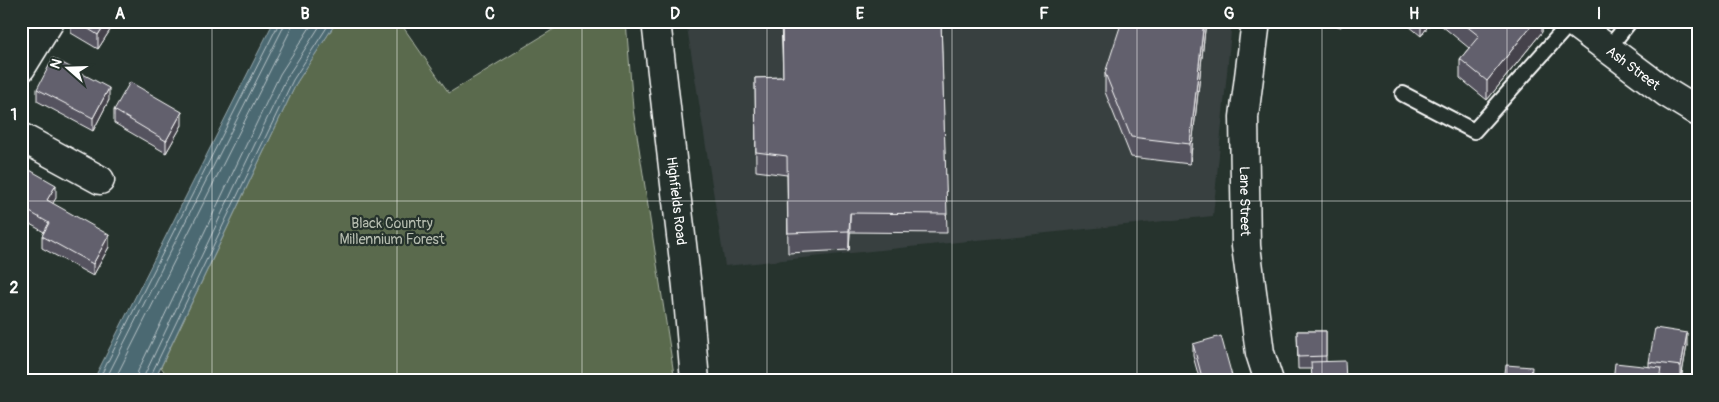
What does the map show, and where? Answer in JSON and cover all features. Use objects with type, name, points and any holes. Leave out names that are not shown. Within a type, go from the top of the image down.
[{"type":"street","name":"Highfields Road","points":[[656,21],[695,381]]},
{"type":"street","name":"Lane Street","points":[[1256,21],[1244,117],[1246,246],[1260,354],[1269,381]]},
{"type":"street","name":"Ash Street","points":[[1571,22],[1667,93],[1698,112]]},
{"type":"street","points":[[21,68],[39,24]]},
{"type":"street","points":[[21,137],[100,180]]},
{"type":"lane","points":[[1608,49],[1630,21]]},
{"type":"lane","points":[[1404,94],[1474,131],[1571,22]]},
{"type":"shaded area","points":[[686,21],[1232,21],[1213,216],[725,266]]},
{"type":"green space","name":"Black Country Millennium Forest","points":[[337,21],[399,21],[449,93],[567,21],[626,21],[633,109],[675,381],[171,381],[161,367],[297,82]]},
{"type":"water","points":[[274,21],[337,21],[297,82],[154,381],[93,381]]},
{"type":"building","points":[[76,21],[107,21],[98,35]]},
{"type":"building","points":[[782,21],[941,21],[947,214],[850,213],[849,231],[788,233],[787,156],[756,152],[755,78],[783,77]]},
{"type":"building","points":[[1122,21],[1204,21],[1190,144],[1131,137],[1105,73]]},
{"type":"building","points":[[1460,21],[1535,21],[1487,81],[1460,59],[1479,36]]},
{"type":"building","points":[[53,58],[109,88],[93,118],[37,89]]},
{"type":"building","points":[[130,82],[182,112],[166,141],[114,110]]},
{"type":"building","points":[[21,165],[56,185],[47,200],[109,235],[93,264],[42,236],[49,223],[21,207]]},
{"type":"building","points":[[1655,328],[1687,333],[1681,366],[1649,362]]},
{"type":"building","points":[[1297,331],[1326,331],[1326,356],[1298,357]]},
{"type":"building","points":[[1221,336],[1232,376],[1216,381],[1203,381],[1193,344]]},
{"type":"building","points":[[1345,361],[1346,381],[1312,381],[1311,362]]},
{"type":"building","points":[[1615,363],[1661,368],[1659,381],[1613,381]]},
{"type":"building","points":[[1506,365],[1532,367],[1531,381],[1504,381]]}]
